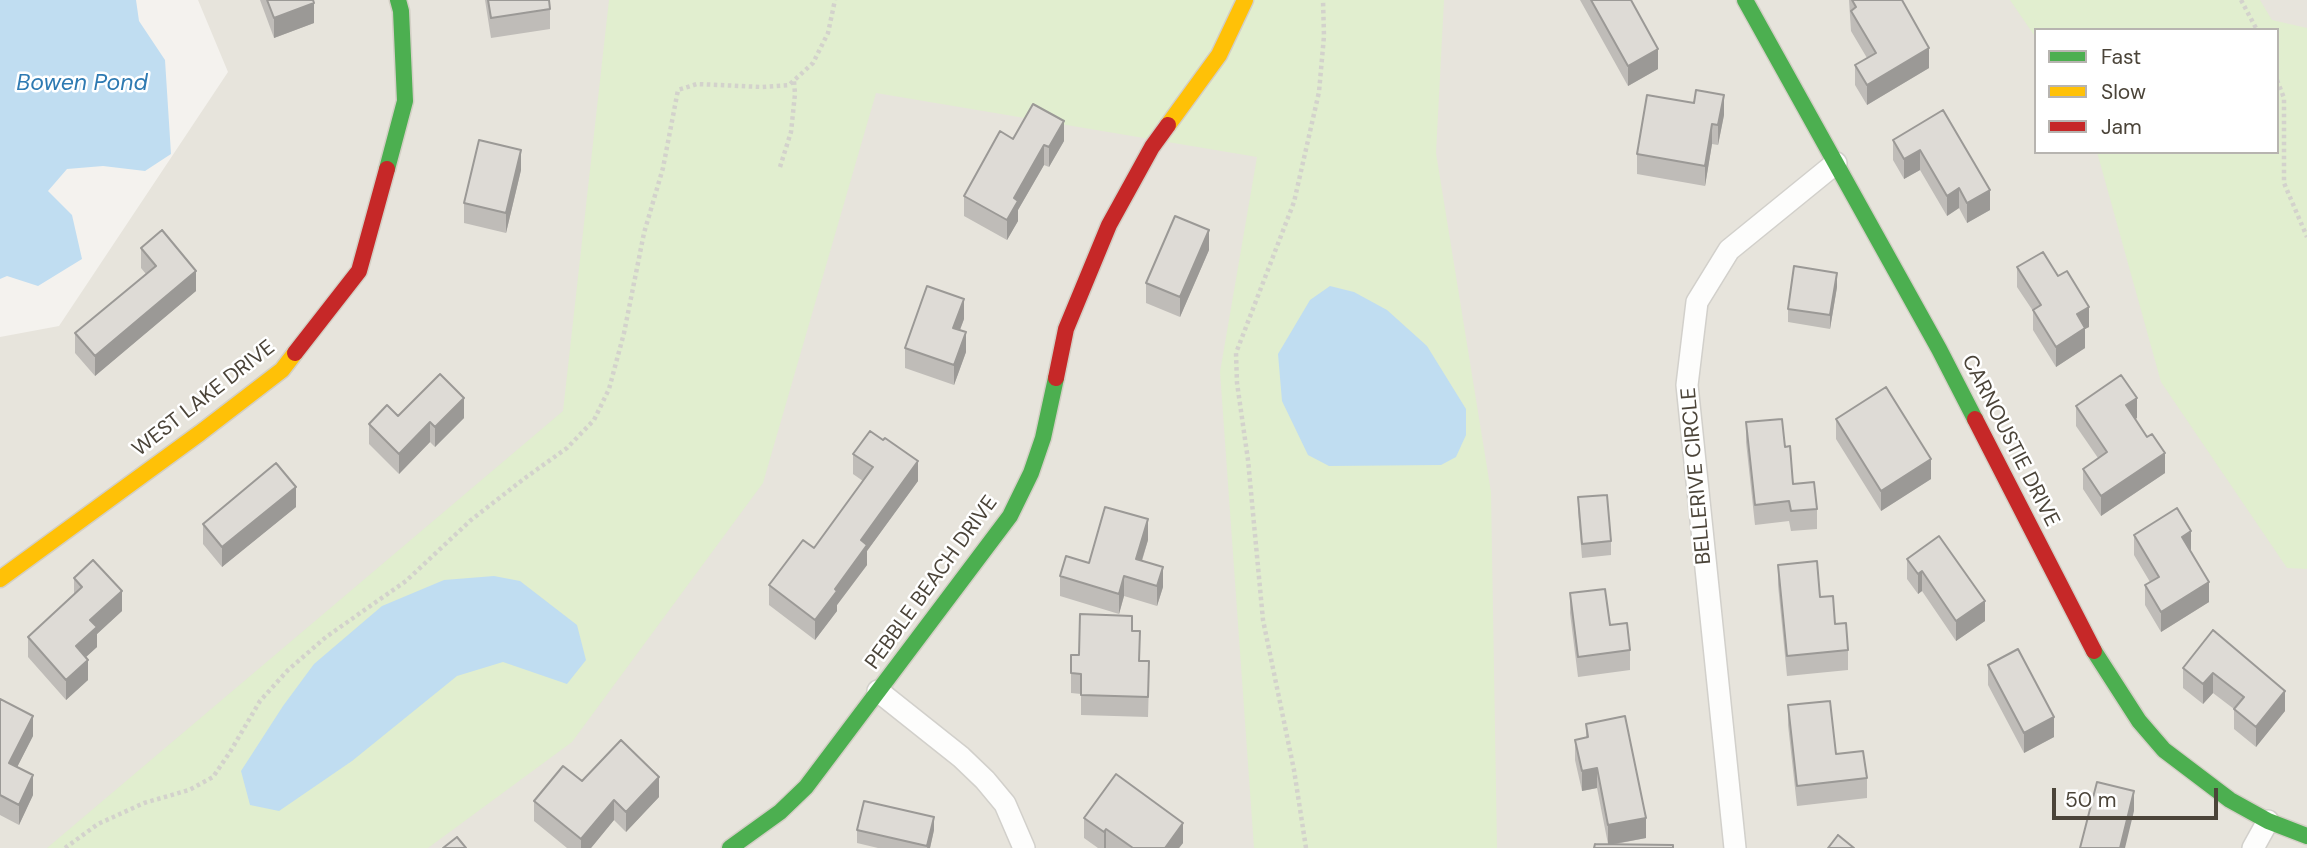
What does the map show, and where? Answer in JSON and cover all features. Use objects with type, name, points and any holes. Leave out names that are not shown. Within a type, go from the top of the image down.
[{"type":"street","name":"WEST LAKE DRIVE","points":[[0,579],[282,370],[359,271],[405,102],[401,11],[398,0]]},
{"type":"street","name":"PEBBLE BEACH DRIVE","points":[[730,848],[780,812],[806,787],[1010,516],[1031,473],[1043,438],[1066,329],[1109,225],[1152,147],[1219,55],[1245,0]]},
{"type":"street","name":"CARNOUSTIE DRIVE","points":[[1745,0],[1939,349],[2101,664],[2139,721],[2164,750],[2230,800],[2268,821],[2307,836]]},
{"type":"street","name":"BELLERIVE CIRCLE","points":[[1735,848],[1687,385],[1697,302],[1729,250],[1836,163]]},
{"type":"street","points":[[878,691],[961,757],[985,780],[1005,804],[1024,848]]},
{"type":"street","points":[[2253,848],[2268,821]]},
{"type":"path","points":[[65,848],[98,824],[144,803],[188,790],[212,777],[260,701],[288,670],[326,637],[406,581],[471,520],[567,448],[594,420],[609,389],[624,333],[644,233],[663,168],[678,90],[697,84],[762,87],[789,85],[813,63],[828,33],[835,0]]},
{"type":"path","points":[[1306,848],[1294,770],[1263,620],[1236,353],[1243,328],[1267,275],[1294,202],[1319,92],[1324,36],[1323,0]]},
{"type":"path","points":[[2241,0],[2256,28]]},
{"type":"path","points":[[780,167],[791,132],[794,80]]},
{"type":"path","points":[[2279,85],[2285,111],[2284,183],[2307,237]]},
{"type":"shaded area","points":[[198,0],[2307,0],[2307,848],[0,848],[0,337],[59,326],[228,72]]},
{"type":"green space","points":[[609,0],[1444,0],[1436,153],[1491,492],[1497,848],[1254,848],[1220,372],[1257,157],[876,93],[763,483],[572,742],[428,848],[47,848],[563,411]]},
{"type":"green space","points":[[2010,0],[2260,0],[2272,20],[2307,28],[2307,569],[2287,568],[2161,382],[2098,154],[2279,154],[2279,28],[2034,28],[2034,35]]},
{"type":"water","name":"Bowen Pond","points":[[0,0],[136,0],[139,21],[165,60],[171,154],[145,171],[103,166],[67,169],[48,191],[72,215],[82,259],[38,286],[7,276],[0,279]]},
{"type":"water","points":[[1330,286],[1354,292],[1387,310],[1427,346],[1466,409],[1466,435],[1456,457],[1441,465],[1329,466],[1308,455],[1282,401],[1278,354],[1310,300]]},
{"type":"water","points":[[494,576],[520,581],[577,625],[586,660],[567,684],[503,662],[457,676],[352,761],[279,811],[250,805],[241,771],[314,664],[382,606],[444,580]]},
{"type":"building","points":[[267,0],[313,0],[314,3],[274,18]]},
{"type":"building","points":[[488,0],[549,0],[550,9],[491,18]]},
{"type":"building","points":[[1591,0],[1631,0],[1658,49],[1628,66]]},
{"type":"building","points":[[1852,0],[1902,0],[1929,48],[1867,85],[1855,65],[1876,53],[1851,11],[1856,7]]},
{"type":"building","points":[[1696,90],[1724,95],[1718,125],[1712,124],[1705,166],[1637,154],[1647,95],[1694,103]]},
{"type":"building","points":[[1033,104],[1064,121],[1049,147],[1044,145],[1014,198],[1018,201],[1007,220],[964,196],[1000,131],[1013,139]]},
{"type":"building","points":[[1943,110],[1990,190],[1967,203],[1959,188],[1947,196],[1920,150],[1904,159],[1893,140]]},
{"type":"building","points":[[479,140],[521,150],[506,213],[464,203]]},
{"type":"building","points":[[1175,216],[1209,230],[1180,297],[1146,283]]},
{"type":"building","points":[[162,230],[196,271],[95,356],[75,333],[156,266],[141,248]]},
{"type":"building","points":[[2043,252],[2058,276],[2067,271],[2089,307],[2077,314],[2085,328],[2056,347],[2033,310],[2041,305],[2017,267]]},
{"type":"building","points":[[1794,266],[1837,273],[1830,315],[1788,309]]},
{"type":"building","points":[[927,286],[964,299],[953,328],[966,332],[954,365],[905,348]]},
{"type":"building","points":[[440,374],[464,398],[435,427],[430,422],[399,454],[369,424],[387,405],[398,416]]},
{"type":"building","points":[[2121,375],[2137,398],[2126,405],[2147,437],[2152,434],[2165,453],[2101,496],[2083,469],[2107,452],[2076,406]]},
{"type":"building","points":[[1886,387],[1931,459],[1881,491],[1836,419]]},
{"type":"building","points":[[1782,419],[1785,447],[1790,446],[1793,484],[1814,482],[1817,509],[1791,511],[1789,501],[1755,505],[1746,422]]},
{"type":"building","points":[[870,431],[918,461],[861,540],[867,545],[815,620],[769,585],[803,540],[814,548],[873,467],[853,454]]},
{"type":"building","points":[[276,463],[296,487],[222,547],[203,524]]},
{"type":"building","points":[[1607,495],[1611,541],[1582,544],[1578,497]]},
{"type":"building","points":[[1105,507],[1148,519],[1136,559],[1163,567],[1157,586],[1124,576],[1119,594],[1060,576],[1066,556],[1089,563]]},
{"type":"building","points":[[2177,508],[2191,531],[2182,537],[2209,582],[2161,612],[2145,585],[2159,577],[2134,535]]},
{"type":"building","points":[[1939,536],[1985,601],[1956,621],[1922,571],[1918,574],[1907,559]]},
{"type":"building","points":[[93,560],[122,591],[90,620],[97,627],[76,646],[88,660],[66,680],[28,637],[82,587],[74,578]]},
{"type":"building","points":[[1817,561],[1820,597],[1833,596],[1835,624],[1846,623],[1848,650],[1787,656],[1778,565]]},
{"type":"building","points":[[1605,589],[1610,625],[1627,623],[1630,650],[1578,657],[1570,593]]},
{"type":"building","points":[[1080,614],[1132,616],[1132,631],[1140,631],[1139,661],[1149,661],[1148,697],[1081,695],[1081,674],[1071,673],[1071,655],[1079,655]]},
{"type":"building","points":[[2213,630],[2285,691],[2256,727],[2234,709],[2244,697],[2213,673],[2203,684],[2183,668]]},
{"type":"building","points":[[2018,649],[2054,717],[2024,733],[1988,665]]},
{"type":"building","points":[[0,699],[33,716],[9,763],[33,775],[19,805],[0,795]]},
{"type":"building","points":[[1830,701],[1836,754],[1863,751],[1867,778],[1797,786],[1788,705]]},
{"type":"building","points":[[1625,716],[1646,818],[1608,825],[1597,768],[1582,771],[1575,740],[1588,737],[1586,724]]},
{"type":"building","points":[[621,740],[659,777],[626,812],[614,800],[581,839],[534,801],[563,766],[582,781]]},
{"type":"building","points":[[1116,774],[1183,823],[1165,848],[1133,848],[1106,829],[1104,832],[1084,818]]},
{"type":"building","points":[[2097,782],[2134,791],[2120,848],[2080,848]]},
{"type":"building","points":[[864,801],[934,817],[927,846],[857,830]]},
{"type":"building","points":[[1838,835],[1854,848],[1828,848]]},
{"type":"building","points":[[457,837],[466,848],[443,848]]},
{"type":"building","points":[[1595,844],[1673,845],[1673,848],[1594,848]]},
{"type":"traffic: fast","points":[[387,169],[405,101],[401,11],[398,0]]},
{"type":"traffic: fast","points":[[1745,0],[1939,349],[1975,419]]},
{"type":"traffic: fast","points":[[730,848],[780,812],[806,787],[1010,516],[1031,473],[1043,438],[1056,378]]},
{"type":"traffic: fast","points":[[2094,651],[2139,721],[2164,750],[2230,800],[2268,821],[2307,836]]},
{"type":"traffic: slow","points":[[1168,125],[1219,55],[1245,0]]},
{"type":"traffic: slow","points":[[0,579],[200,433],[282,370],[295,353]]},
{"type":"traffic: jam","points":[[1056,378],[1066,329],[1109,225],[1152,147],[1168,125]]},
{"type":"traffic: jam","points":[[295,353],[359,271],[387,169]]},
{"type":"traffic: jam","points":[[1975,419],[2094,651]]}]
